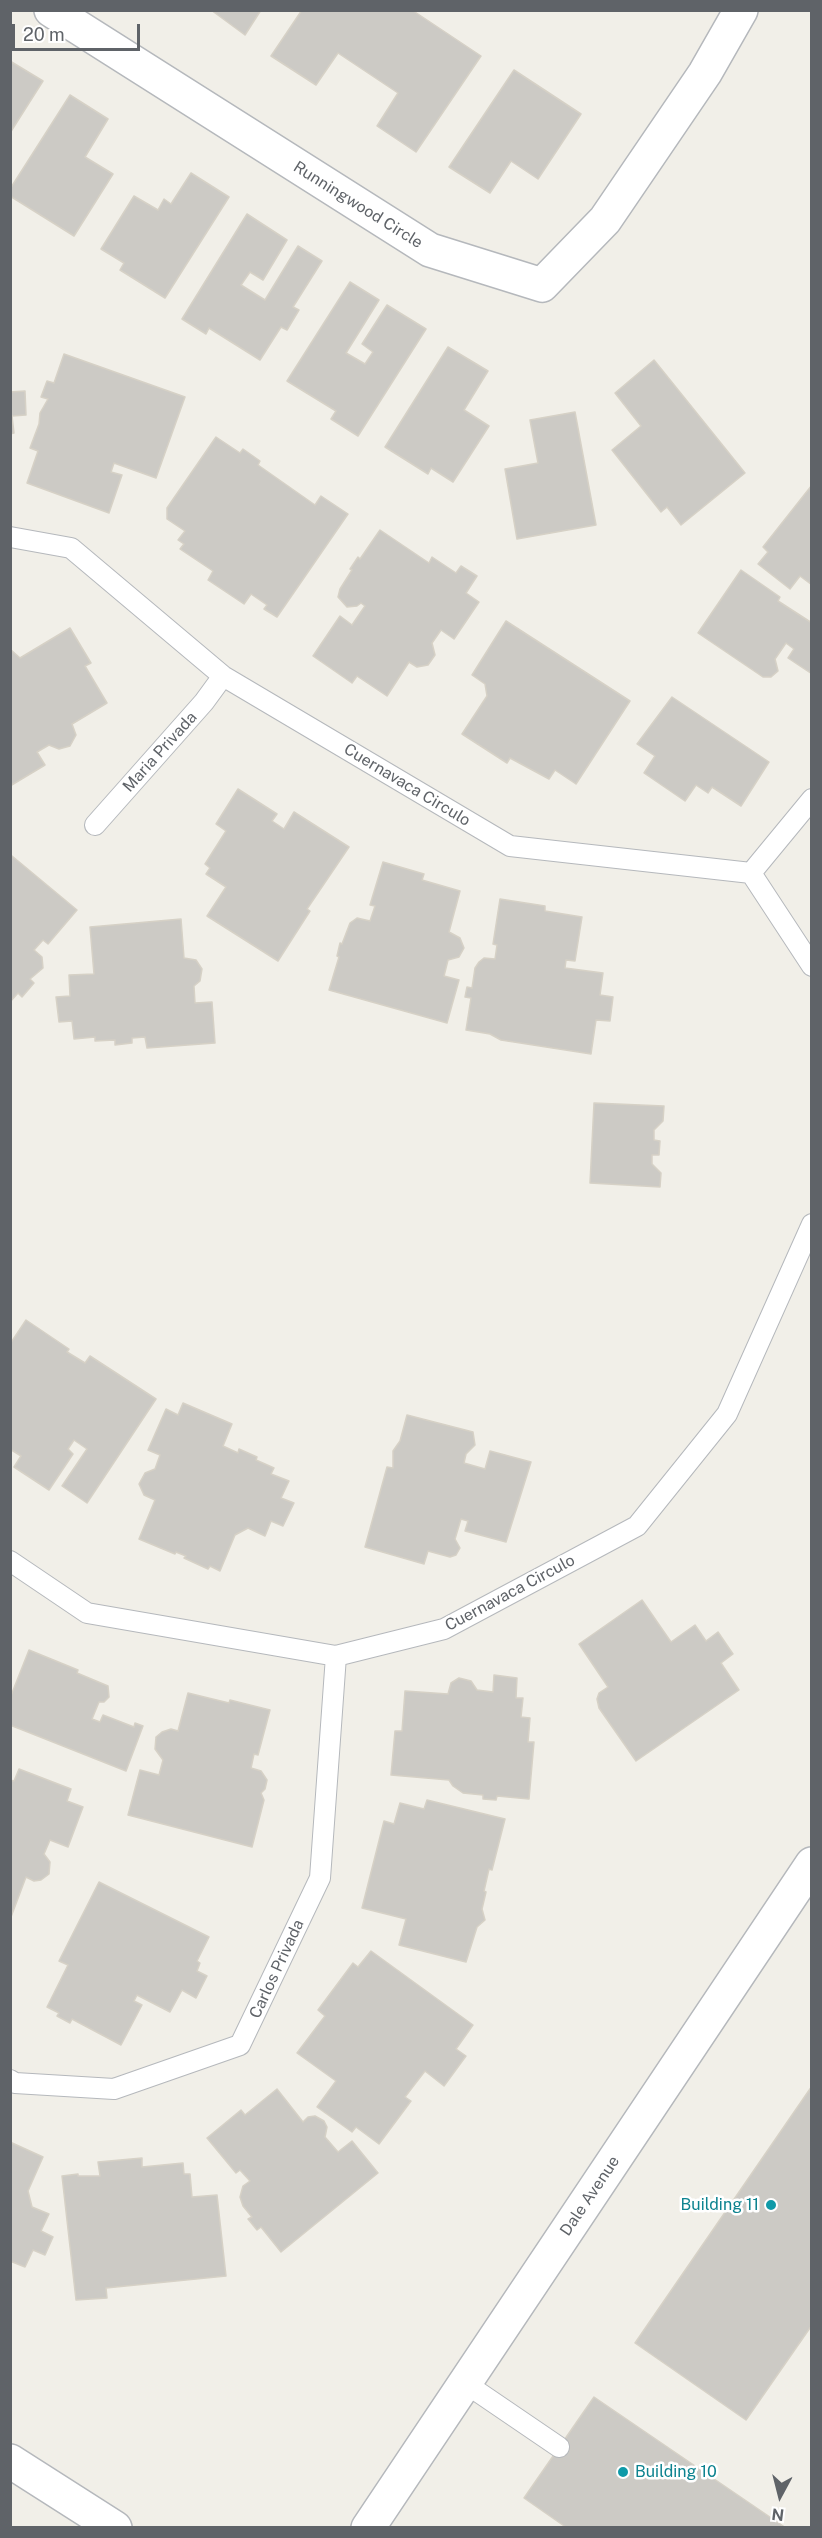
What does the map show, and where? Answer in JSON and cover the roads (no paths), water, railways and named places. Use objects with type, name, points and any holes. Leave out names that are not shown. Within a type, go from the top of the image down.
[{"type":"street","name":"Runningwood Circle","points":[[51,10],[430,250],[542,285],[605,220],[705,73],[741,10]]},
{"type":"street","name":"Dale Avenue","points":[[369,2528],[465,2383],[800,1906],[812,1864]]},
{"type":"street","points":[[10,2461],[115,2528]]},
{"type":"lane","name":"Cuernavaca Circulo","points":[[10,537],[71,548],[223,676],[510,846],[751,873]]},
{"type":"lane","name":"Maria Privada","points":[[95,825],[204,702],[223,676]]},
{"type":"lane","points":[[812,799],[751,873],[812,966]]},
{"type":"lane","name":"Cuernavaca Circulo","points":[[10,1561],[87,1613],[336,1656],[444,1629],[637,1527],[727,1414],[812,1224]]},
{"type":"lane","name":"Carlos Privada","points":[[10,2080],[15,2083],[114,2089],[240,2045],[320,1878],[336,1656]]},
{"type":"lane","points":[[465,2383],[559,2446]]},
{"type":"place","name":"Building 11","points":[[771,2205]]},
{"type":"place","name":"Building 10","points":[[623,2472]]}]
